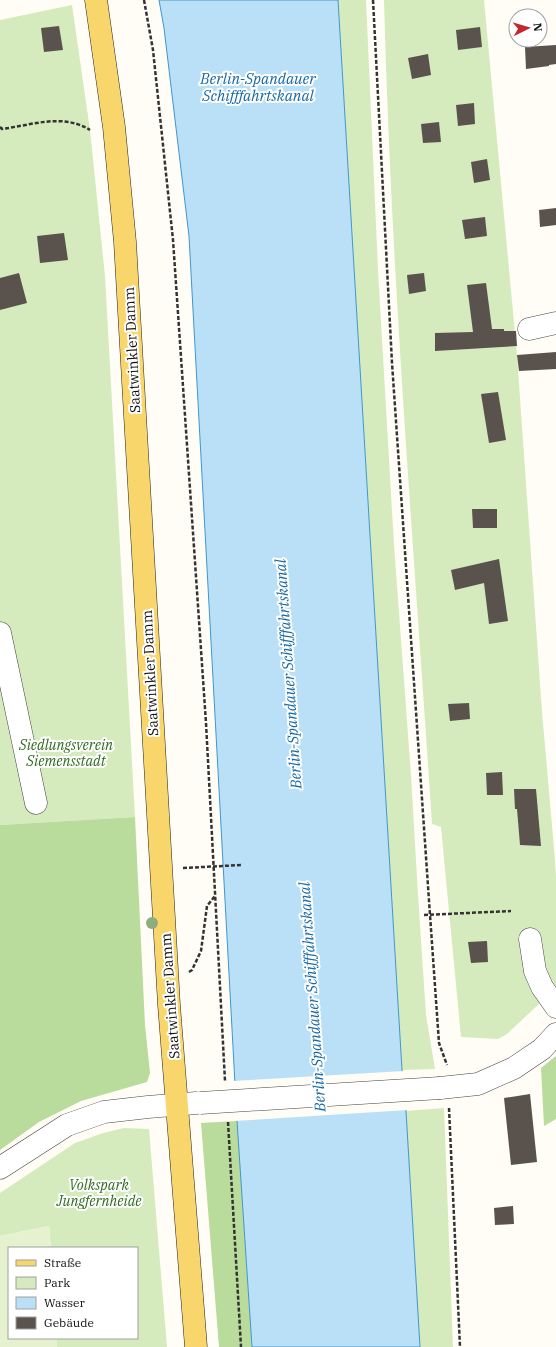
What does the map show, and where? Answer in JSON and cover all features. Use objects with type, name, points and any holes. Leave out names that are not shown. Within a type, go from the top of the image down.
[{"type":"main road","name":"Saatwinkler Damm","points":[[96,0],[114,127],[126,242],[169,997],[196,1347]]},
{"type":"street","points":[[529,330],[556,323]]},
{"type":"street","points":[[0,633],[36,803]]},
{"type":"street","points":[[530,939],[536,971],[542,987],[556,1007]]},
{"type":"street","points":[[0,1168],[67,1125],[104,1112],[200,1103],[446,1092],[478,1084],[514,1068],[542,1049],[556,1034]]},
{"type":"path","points":[[144,0],[154,50],[173,240],[206,723],[224,1064]]},
{"type":"path","points":[[373,0],[391,356],[430,915],[440,1043],[448,1068],[446,1092],[460,1347]]},
{"type":"path","points":[[0,127],[2,129],[25,126],[43,121],[61,120],[82,125],[90,130]]},
{"type":"path","points":[[181,868],[242,865]]},
{"type":"path","points":[[186,973],[192,970],[201,951],[207,906],[215,895]]},
{"type":"path","points":[[424,915],[511,911]]},
{"type":"path","points":[[227,1118],[241,1347]]},
{"type":"green space","points":[[338,0],[366,0],[378,270],[394,545],[411,775],[426,1015],[435,1069],[402,1070]]},
{"type":"green space","points":[[384,0],[484,0],[517,355],[542,712],[556,876],[556,988],[507,1034],[498,1039],[461,1037],[441,827],[432,824],[392,206]]},
{"type":"green space","name":"Siedlungsverein Siemensstadt","points":[[72,5],[90,130],[105,276],[135,817],[0,825],[0,20]]},
{"type":"green space","points":[[135,817],[145,1025],[150,1073],[147,1082],[81,1101],[39,1122],[0,1150],[0,825]]},
{"type":"green space","points":[[556,1056],[556,1119],[544,1126],[541,1068]]},
{"type":"green space","points":[[444,1108],[453,1347],[420,1347],[406,1111]]},
{"type":"green space","points":[[237,1121],[252,1347],[219,1347],[201,1123]]},
{"type":"green space","name":"Volkspark Jungfernheide","points":[[124,1128],[149,1129],[167,1347],[57,1347],[57,1339],[138,1339],[138,1247],[51,1247],[49,1226],[0,1236],[0,1193],[75,1143],[103,1133]]},
{"type":"green space","points":[[49,1226],[51,1247],[8,1247],[8,1339],[57,1339],[57,1347],[0,1347],[0,1236]]},
{"type":"water","name":"Berlin-Spandauer Schifffahrtskanal","points":[[159,0],[338,0],[420,1347],[252,1347],[237,1121],[189,236],[164,28]]},
{"type":"pier","points":[[404,1071],[408,1110],[235,1121],[233,1081]]},
{"type":"building","points":[[59,26],[63,50],[44,52],[41,28]]},
{"type":"building","points":[[480,27],[482,47],[458,50],[456,30]]},
{"type":"building","points":[[556,45],[556,64],[526,69],[525,48],[548,48],[548,46]]},
{"type":"building","points":[[428,54],[431,75],[412,79],[408,58]]},
{"type":"building","points":[[474,103],[475,124],[458,126],[456,105]]},
{"type":"building","points":[[439,122],[441,142],[423,143],[421,124]]},
{"type":"building","points":[[487,159],[490,180],[474,183],[471,162]]},
{"type":"building","points":[[556,208],[556,225],[540,227],[539,210]]},
{"type":"building","points":[[485,217],[487,236],[465,239],[462,220]]},
{"type":"building","points":[[64,233],[68,260],[40,263],[37,236]]},
{"type":"building","points":[[19,273],[27,303],[0,310],[0,278]]},
{"type":"building","points":[[424,273],[426,291],[409,294],[407,275]]},
{"type":"building","points":[[486,283],[492,329],[516,331],[517,346],[435,351],[435,333],[473,332],[467,285]]},
{"type":"building","points":[[556,352],[556,369],[519,371],[517,355]]},
{"type":"building","points":[[498,392],[506,440],[489,443],[481,394]]},
{"type":"building","points":[[472,509],[497,509],[497,528],[473,528]]},
{"type":"building","points":[[499,559],[508,621],[489,624],[484,583],[455,590],[451,570]]},
{"type":"building","points":[[469,703],[470,719],[450,721],[448,704]]},
{"type":"building","points":[[502,772],[503,795],[487,795],[486,773]]},
{"type":"building","points":[[514,789],[536,789],[541,846],[520,845]]},
{"type":"building","points":[[487,941],[488,962],[471,963],[468,942]]},
{"type":"building","points":[[530,1094],[537,1162],[511,1165],[504,1098]]},
{"type":"building","points":[[513,1206],[514,1224],[495,1225],[494,1208]]}]
